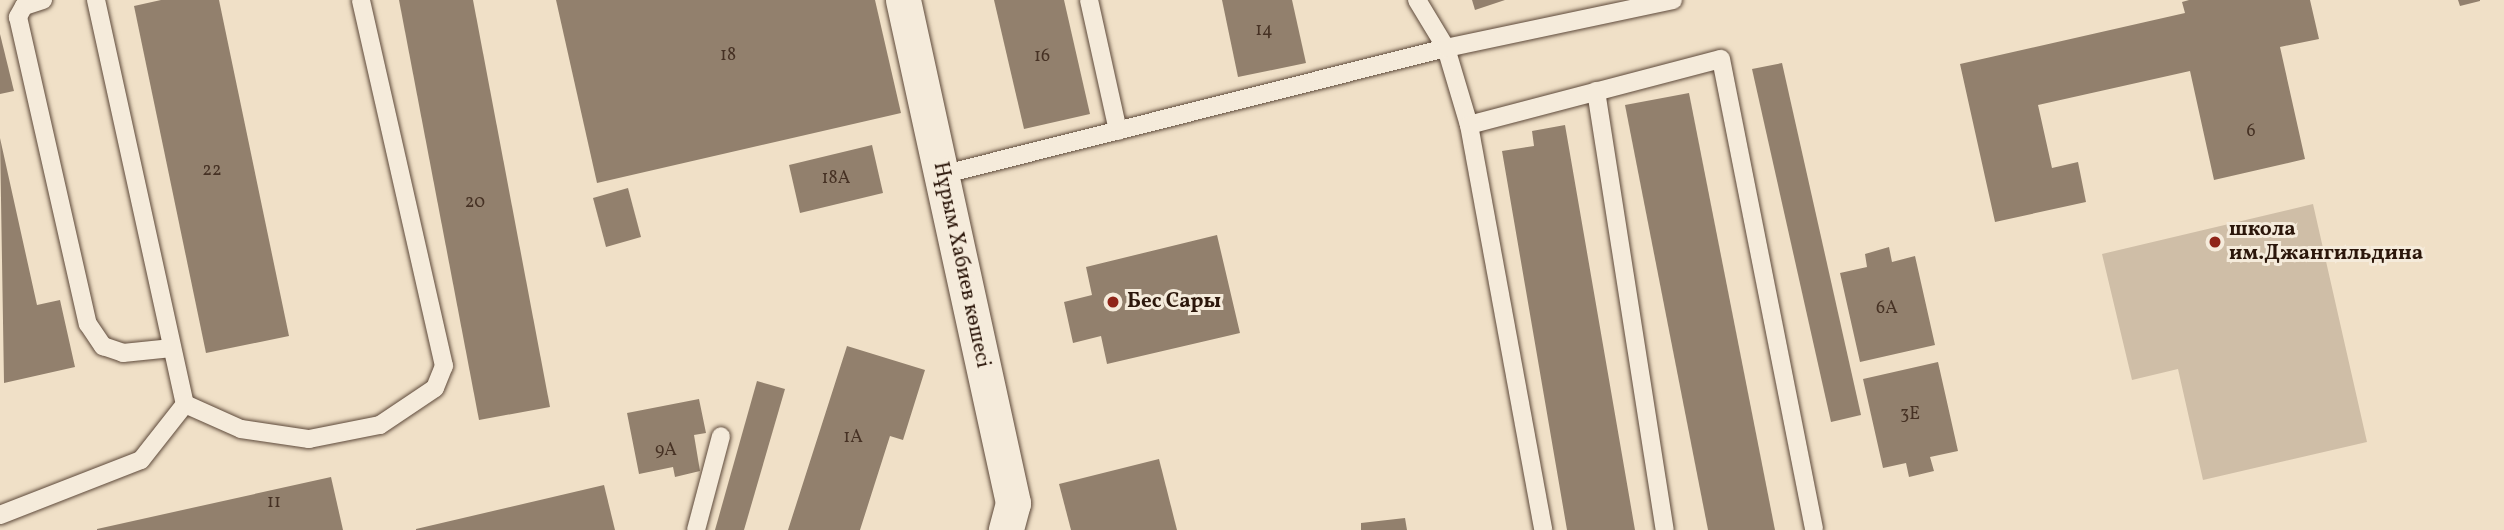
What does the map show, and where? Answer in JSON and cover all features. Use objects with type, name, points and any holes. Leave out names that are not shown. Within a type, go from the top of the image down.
[{"type":"street","name":"Нұрым Хабиев көшесі","points":[[904,0],[1013,503],[1006,530]]},
{"type":"lane","points":[[43,0],[24,6],[18,17],[88,324],[103,346],[123,353],[172,348]]},
{"type":"lane","points":[[96,0],[185,404]]},
{"type":"lane","points":[[185,404],[241,429],[309,439],[380,425],[435,388],[444,366],[360,0]]},
{"type":"lane","points":[[1088,0],[1118,131]]},
{"type":"lane","points":[[1417,0],[1446,48],[1469,125],[1543,530]]},
{"type":"lane","points":[[941,175],[1446,48],[1673,0]]},
{"type":"lane","points":[[1469,125],[1721,59],[1814,529]]},
{"type":"lane","points":[[1596,91],[1665,530]]},
{"type":"lane","points":[[3,530],[0,517],[141,460],[185,404]]},
{"type":"lane","points":[[696,530],[721,436]]},
{"type":"shaded area","points":[[2313,204],[2367,442],[2203,480],[2178,369],[2132,380],[2102,254]]},
{"type":"building","points":[[161,0],[219,0],[289,336],[206,353],[134,6]]},
{"type":"building","points":[[399,0],[473,0],[550,407],[479,420]]},
{"type":"building","points":[[556,0],[875,0],[901,113],[597,183]]},
{"type":"building","points":[[994,0],[1064,0],[1090,114],[1024,129]]},
{"type":"building","points":[[1222,0],[1292,0],[1306,63],[1238,77]]},
{"type":"building","points":[[1472,0],[1505,0],[1475,10]]},
{"type":"building","points":[[2310,0],[2319,39],[2280,47],[2305,159],[2214,180],[2190,71],[2038,105],[2052,168],[2078,162],[2086,202],[1995,222],[1960,64],[2185,13],[2182,2]]},
{"type":"building","points":[[2458,0],[2480,0],[2480,1],[2460,6]]},
{"type":"building","points":[[0,34],[14,91],[0,94]]},
{"type":"building","points":[[1782,63],[1861,415],[1831,422],[1752,69]]},
{"type":"building","points":[[1689,93],[1775,530],[1708,530],[1625,105]]},
{"type":"building","points":[[1565,125],[1635,530],[1567,530],[1502,151],[1534,146],[1532,131]]},
{"type":"building","points":[[0,138],[37,305],[60,300],[75,367],[4,383]]},
{"type":"building","points":[[872,145],[883,193],[800,213],[789,165]]},
{"type":"building","points":[[628,188],[641,237],[606,247],[593,198]]},
{"type":"building","points":[[1217,235],[1240,333],[1107,364],[1101,336],[1073,343],[1064,302],[1092,295],[1086,267]]},
{"type":"building","points":[[1889,247],[1892,262],[1915,256],[1935,345],[1860,362],[1840,273],[1867,267],[1865,254]]},
{"type":"building","points":[[847,346],[925,370],[903,440],[890,436],[860,530],[788,530]]},
{"type":"building","points":[[1938,362],[1958,451],[1930,457],[1934,471],[1909,477],[1906,463],[1883,468],[1863,379]]},
{"type":"building","points":[[757,381],[785,389],[744,530],[715,530]]},
{"type":"building","points":[[699,399],[706,433],[694,435],[700,471],[675,477],[673,467],[639,474],[627,413]]},
{"type":"building","points":[[1159,459],[1177,530],[1071,530],[1059,484]]},
{"type":"building","points":[[331,477],[343,530],[97,530],[97,529]]},
{"type":"building","points":[[604,485],[615,530],[416,530],[416,529]]},
{"type":"building","points":[[1405,518],[1407,530],[1361,530],[1361,523]]},
{"type":"place","name":"школа им.Джангильдина","points":[[2215,242]]},
{"type":"place","name":"Бес Сары","points":[[1113,302]]}]
